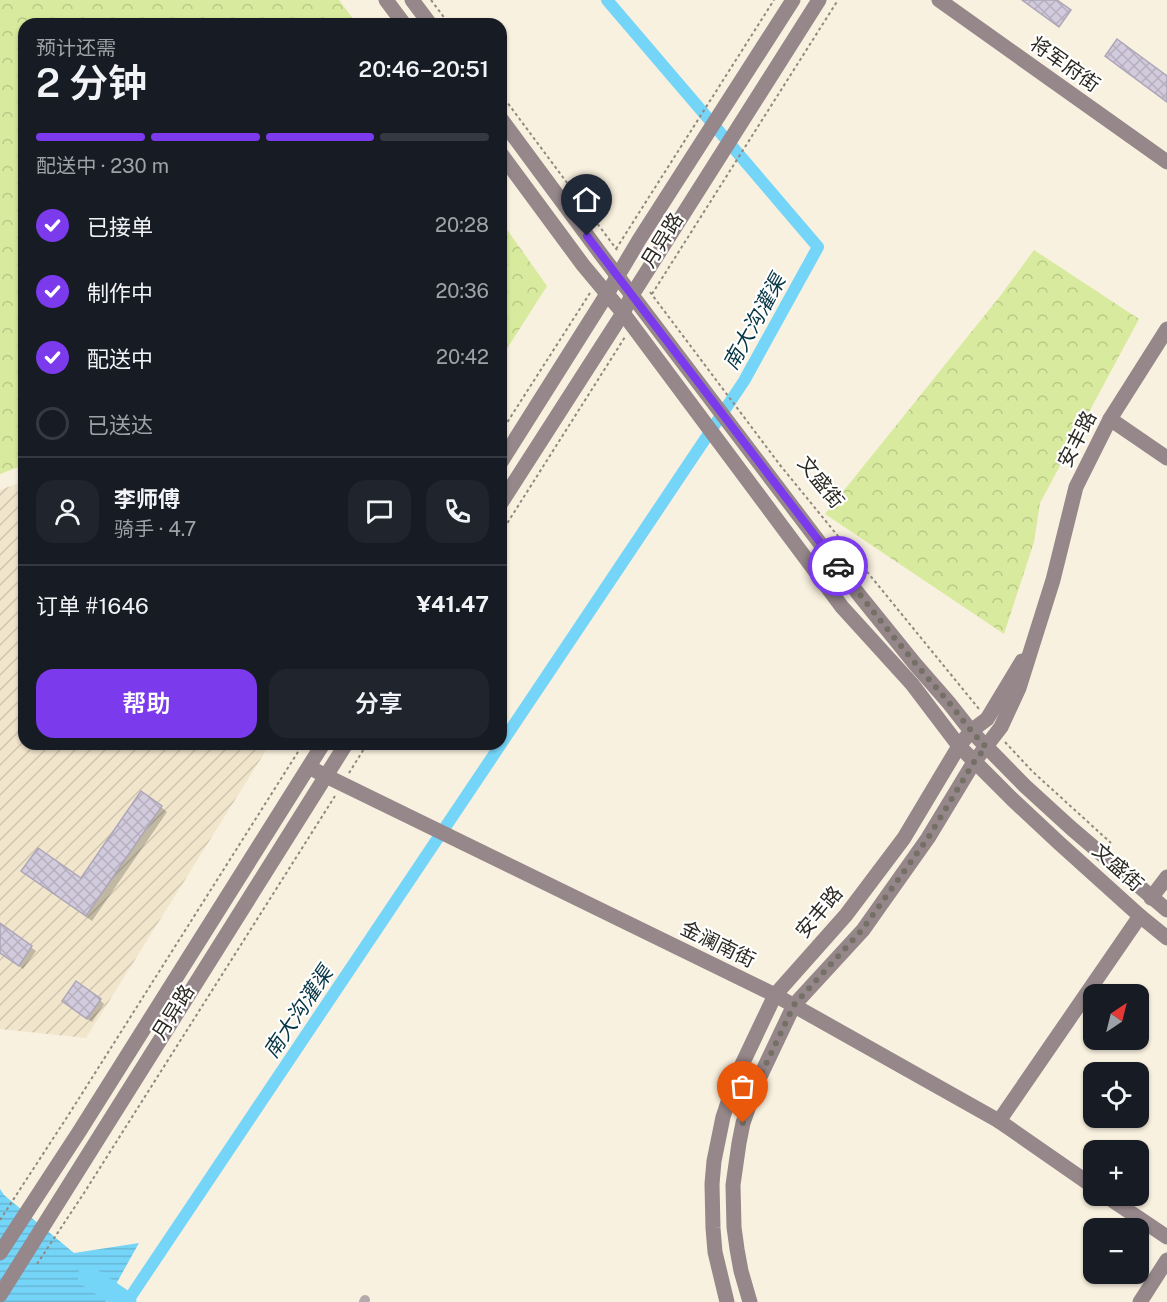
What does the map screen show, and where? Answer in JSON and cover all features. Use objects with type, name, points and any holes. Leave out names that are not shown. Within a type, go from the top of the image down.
[{"type":"main road","points":[[386,0],[400,18]]},
{"type":"main road","points":[[412,0],[426,18]]},
{"type":"main road","name":"月异路","points":[[507,452],[607,294],[613,269],[626,261],[793,0]]},
{"type":"main road","name":"月异路","points":[[507,494],[819,0]]},
{"type":"main road","name":"将军府街","points":[[939,0],[1167,162]]},
{"type":"main road","name":"文盛街","points":[[507,128],[860,596],[971,731],[1071,828],[1167,910]]},
{"type":"main road","name":"文盛街","points":[[507,162],[633,325],[842,607],[912,684],[959,746],[1050,835],[1167,938]]},
{"type":"main road","name":"安丰路","points":[[750,1302],[741,1271],[733,1206],[735,1164],[739,1143],[757,1083],[794,1005],[862,930],[928,838],[974,762],[1001,727],[1019,688],[1053,580],[1076,487],[1110,419],[1167,329]]},
{"type":"main road","points":[[1110,419],[1167,458]]},
{"type":"main road","name":"安丰路","points":[[727,1302],[712,1228],[712,1184],[718,1139],[737,1075],[775,994],[846,915],[904,838],[959,746],[971,731],[987,719],[1028,651],[1053,580]]},
{"type":"main road","name":"月异路","points":[[0,1253],[79,1132],[319,750]]},
{"type":"main road","name":"月异路","points":[[0,1295],[342,750]]},
{"type":"main road","name":"金澜南街","points":[[309,767],[775,994],[999,1121],[1083,1179]]},
{"type":"main road","points":[[1152,898],[1167,877]]},
{"type":"main road","points":[[999,1121],[1140,916]]},
{"type":"main road","points":[[1121,1206],[1167,1238]]},
{"type":"main road","points":[[1140,1302],[1167,1260]]},
{"type":"path","points":[[431,0],[444,18]]},
{"type":"path","name":"月异路","points":[[613,269],[616,249],[774,0]]},
{"type":"path","name":"月异路","points":[[643,309],[838,0]]},
{"type":"path","points":[[507,102],[626,261]]},
{"type":"path","points":[[507,423],[597,281]]},
{"type":"path","name":"文盛街","points":[[641,281],[773,456],[987,719]]},
{"type":"path","points":[[507,524],[633,325]]},
{"type":"path","name":"文盛街","points":[[996,733],[1032,771],[1117,848]]},
{"type":"path","name":"月异路","points":[[0,1220],[299,750]]},
{"type":"path","name":"月异路","points":[[32,1271],[364,750]]},
{"type":"shaded area","points":[[18,483],[18,750],[266,750],[86,1038],[0,1029],[0,490]]},
{"type":"green space","points":[[0,0],[339,0],[352,18],[18,18],[18,467],[0,474]]},
{"type":"green space","points":[[507,229],[547,286],[507,349]]},
{"type":"green space","points":[[1034,250],[1139,319],[1040,503],[1034,542],[1004,634],[825,514],[1001,295]]},
{"type":"water","points":[[0,1189],[4,1195],[74,1253],[139,1243],[106,1302],[0,1302]]},
{"type":"building","points":[[1022,0],[1057,0],[1071,10],[1059,27]]},
{"type":"building","points":[[1117,39],[1167,76],[1167,102],[1105,56]]},
{"type":"building","points":[[141,791],[162,806],[86,916],[21,871],[38,848],[81,878]]},
{"type":"building","points":[[0,923],[32,946],[19,966],[0,953]]},
{"type":"building","points":[[76,981],[101,999],[87,1019],[62,1001]]},
{"type":"waterway","name":"南大沟灌渠","points":[[507,735],[744,381],[818,247],[607,0]]},
{"type":"waterway","name":"南大沟灌渠","points":[[127,1302],[497,750]]},
{"type":"waterway","points":[[88,1276],[126,1302]]},
{"type":"way so far","points":[[743,1123],[757,1083],[794,1005],[862,930],[928,838],[974,762],[986,747],[915,664],[838,566]]},
{"type":"route","points":[[587,236],[838,566]]}]
